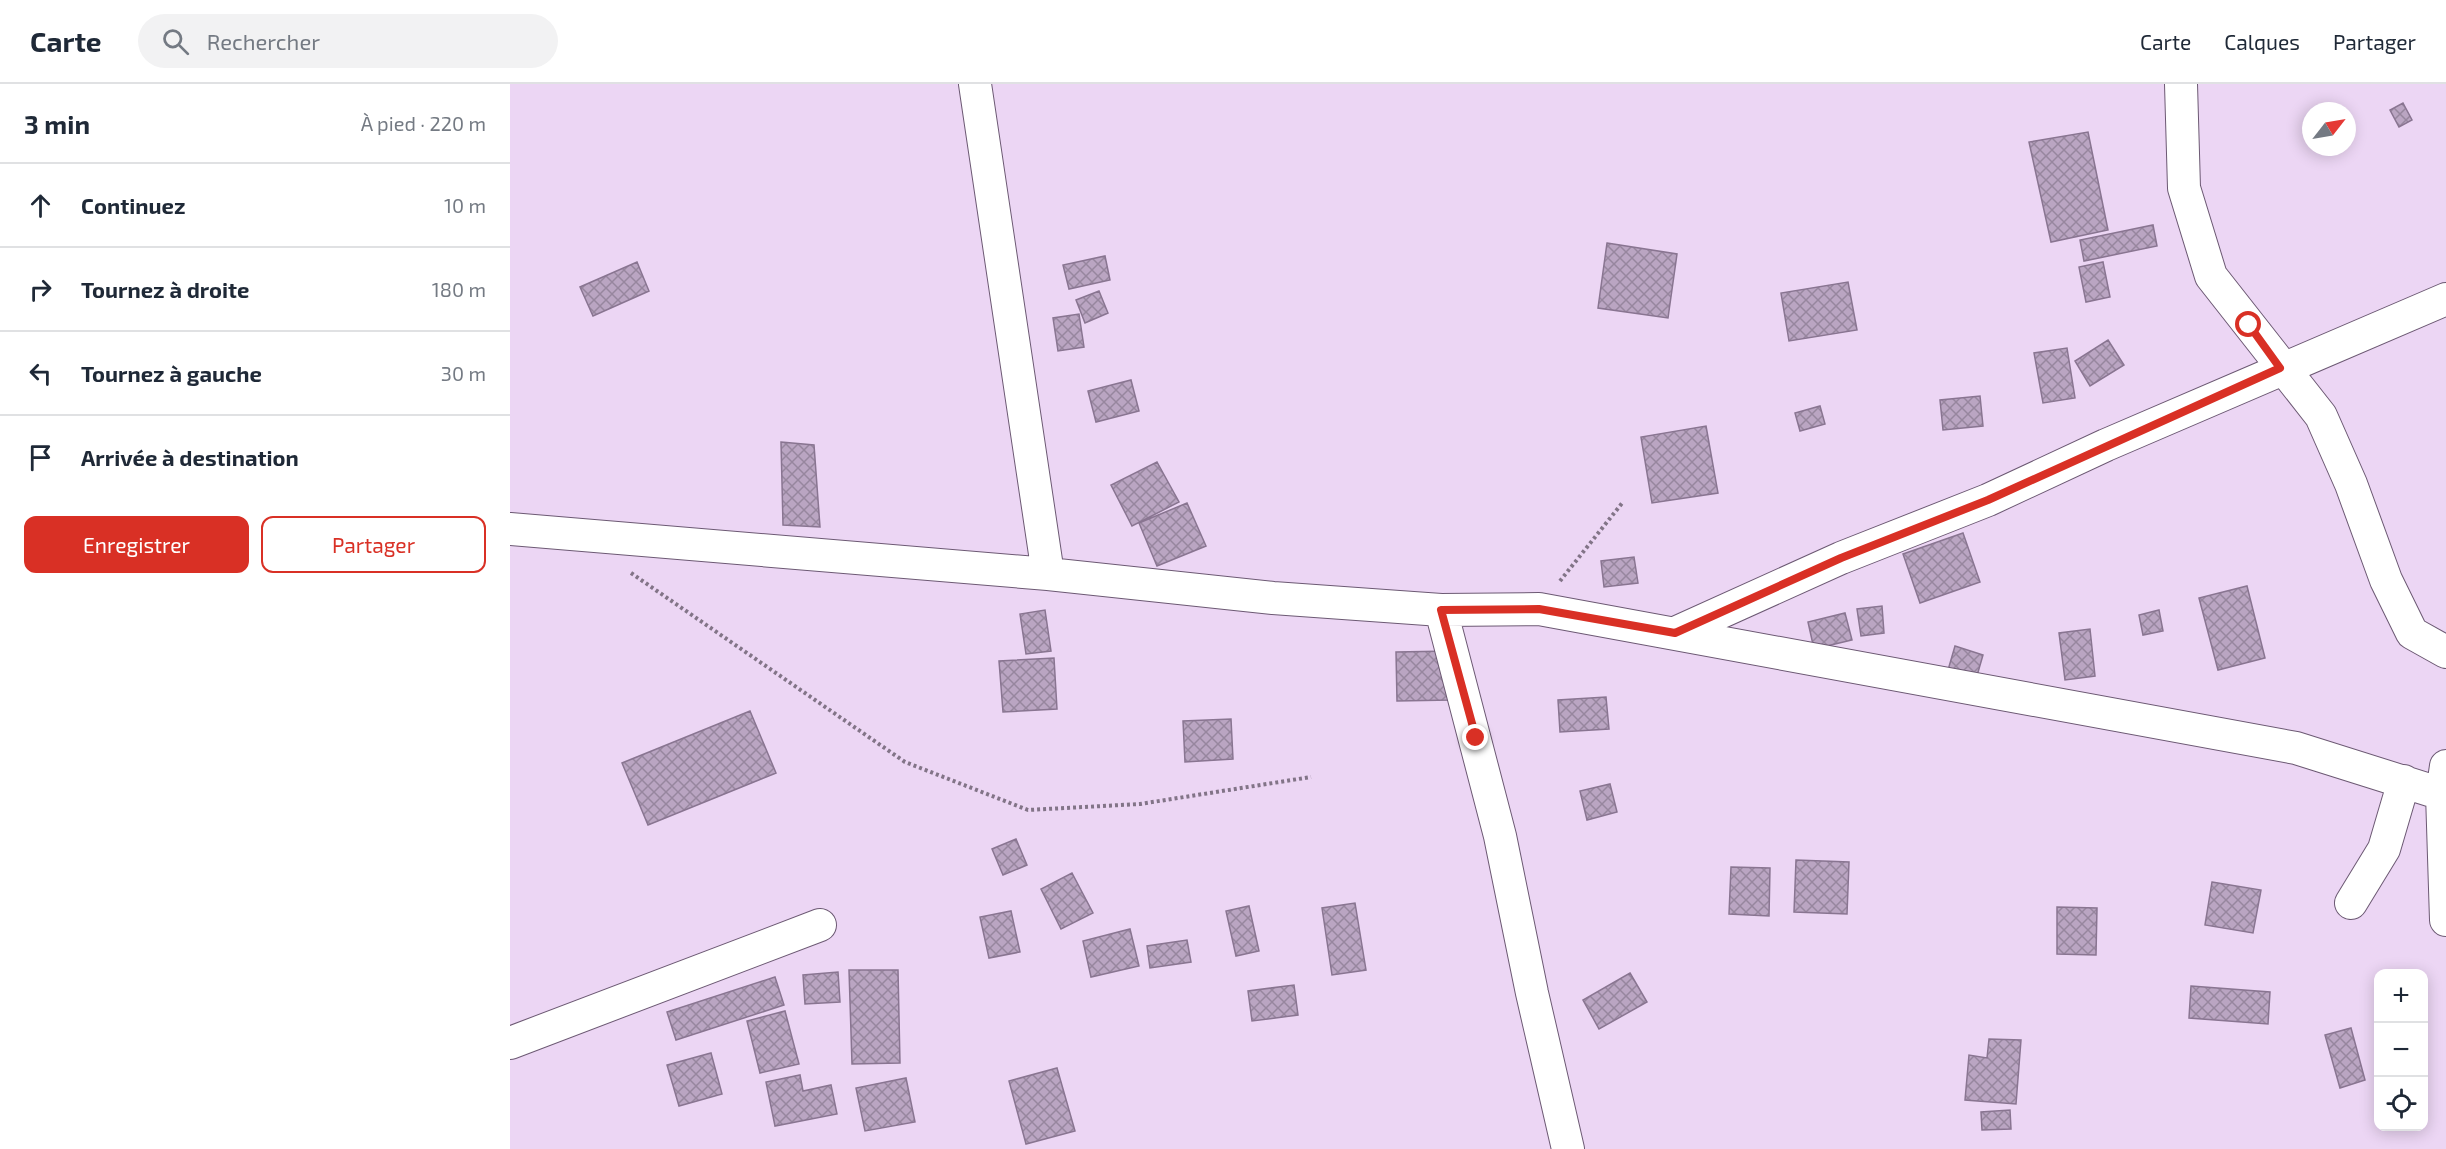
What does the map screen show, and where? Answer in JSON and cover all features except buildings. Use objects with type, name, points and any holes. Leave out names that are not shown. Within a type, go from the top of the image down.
[{"type":"street","points":[[975,84],[1048,574]]},
{"type":"street","points":[[2181,84],[2184,188],[2211,276],[2280,368],[2321,416],[2351,484],[2386,580],[2412,633],[2446,652]]},
{"type":"street","points":[[1675,633],[1841,558],[1988,500],[2280,368],[2446,298]]},
{"type":"street","points":[[510,529],[1048,574],[1272,598],[1441,610],[1539,609],[2296,748],[2403,781],[2444,780],[2446,920]]},
{"type":"street","points":[[1441,610],[1500,836],[1532,993],[1568,1149]]},
{"type":"street","points":[[2351,903],[2384,849],[2403,781]]},
{"type":"street","points":[[510,1043],[820,925]]},
{"type":"path","points":[[1539,609],[1623,502]]},
{"type":"path","points":[[627,569],[905,762],[1028,810],[1140,804],[1311,777]]},
{"type":"route","points":[[1476,738],[1441,610],[1539,609],[1675,633],[1841,558],[1988,500],[2280,368],[2249,325]]}]
